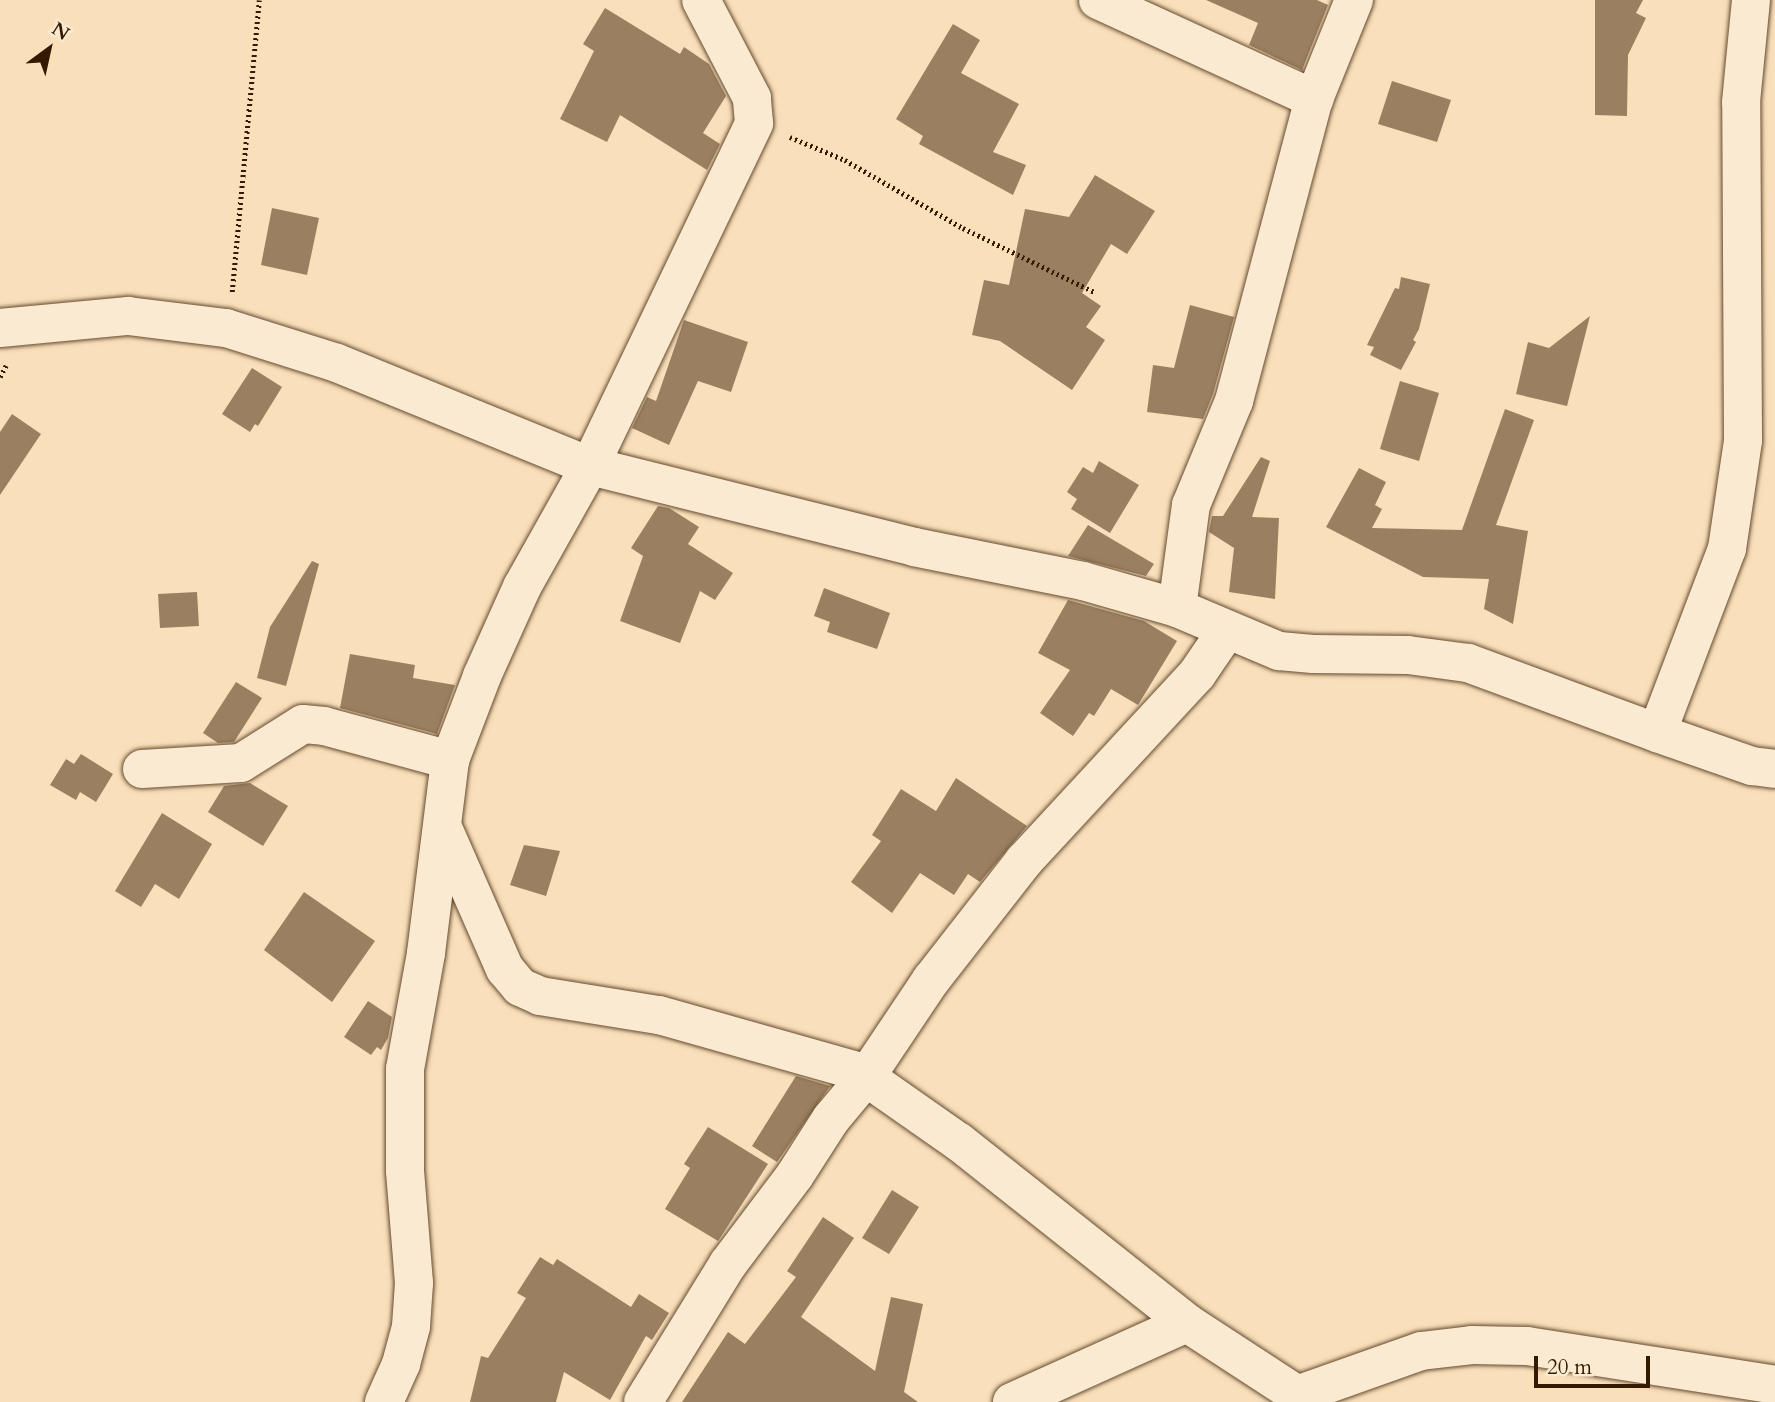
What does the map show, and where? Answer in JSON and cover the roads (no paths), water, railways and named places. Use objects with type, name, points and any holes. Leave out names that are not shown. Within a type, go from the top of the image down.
[{"type":"street","points":[[384,1402],[401,1364],[411,1326],[414,1283],[405,1170],[405,1069],[426,953],[450,760],[482,676],[522,587],[590,466],[754,123],[752,98],[701,0]]},
{"type":"street","points":[[1098,0],[1314,99]]},
{"type":"street","points":[[1177,608],[1191,505],[1234,401],[1248,357],[1314,99],[1354,0]]},
{"type":"street","points":[[1657,733],[1727,549],[1743,440],[1741,102],[1751,0]]},
{"type":"street","points":[[0,328],[128,316],[226,328],[337,363],[590,466],[914,547],[1083,581],[1177,608],[1279,650],[1313,654],[1408,655],[1468,663],[1752,766],[1775,769]]},
{"type":"street","points":[[648,1400],[728,1264],[794,1175],[831,1119],[867,1076],[931,979],[1024,861],[1197,674],[1227,630]]},
{"type":"street","points":[[142,769],[241,763],[303,724],[324,726],[450,760]]},
{"type":"street","points":[[443,828],[505,969],[520,987],[540,996],[659,1014],[867,1076],[959,1142],[1187,1323],[1303,1399],[1422,1351],[1472,1345],[1527,1346],[1775,1385]]},
{"type":"street","points":[[1013,1402],[1187,1323]]}]
